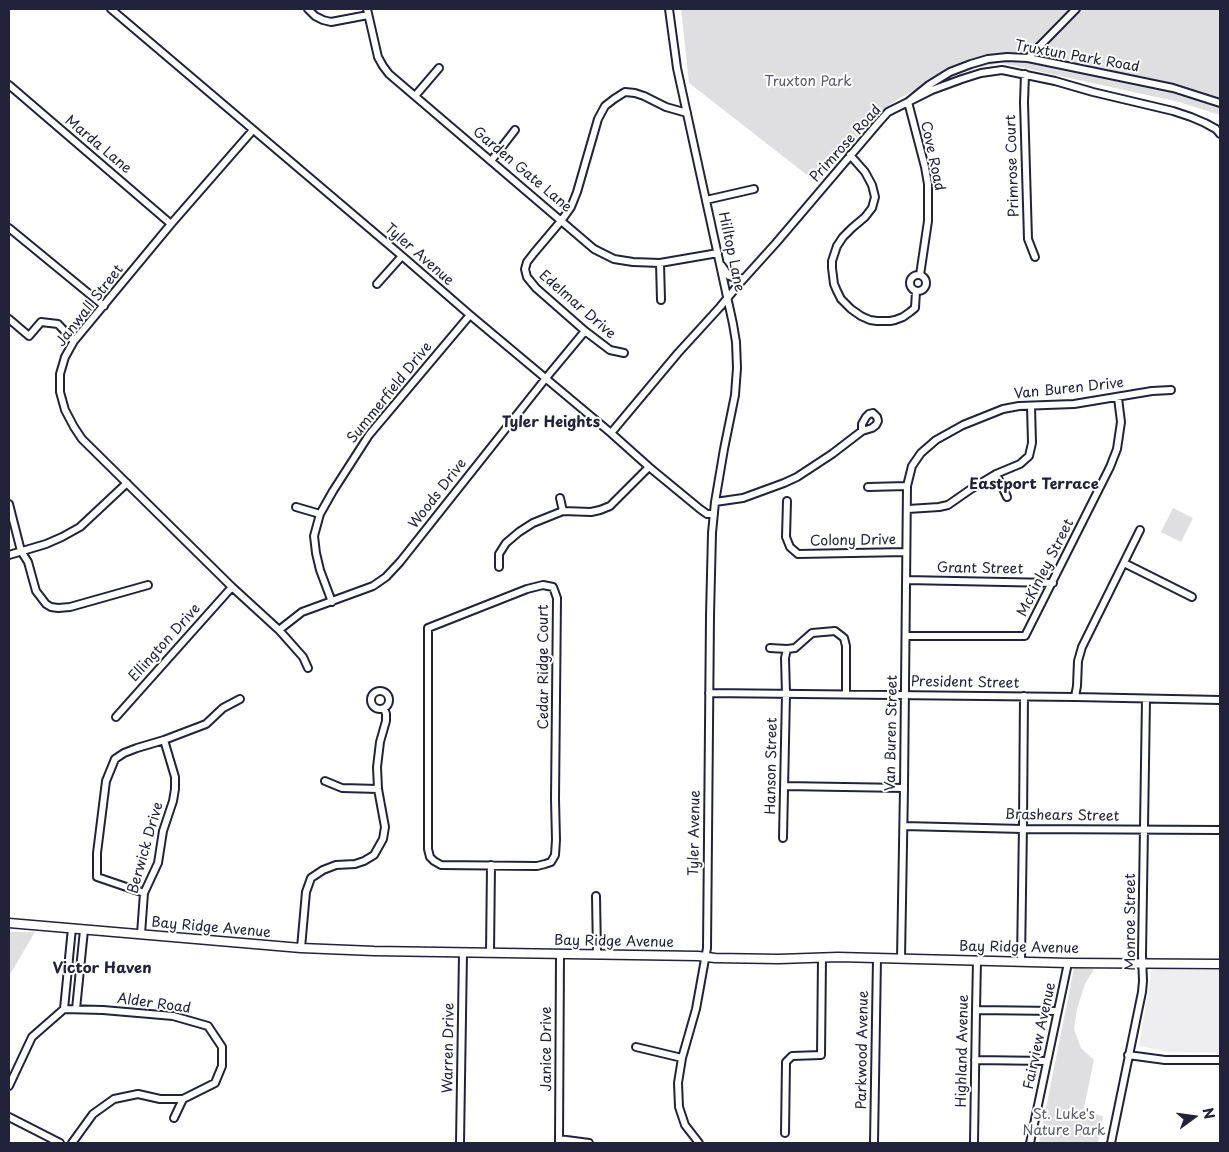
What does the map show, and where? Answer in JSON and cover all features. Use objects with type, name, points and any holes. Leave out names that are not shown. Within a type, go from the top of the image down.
[{"type":"main road","name":"Bay Ridge Avenue","points":[[9,923],[301,948],[770,959],[901,958],[1068,963],[1220,964]]},
{"type":"street","name":"Tyler Avenue","points":[[111,9],[649,467],[700,509],[707,514],[714,514]]},
{"type":"street","points":[[308,9],[316,16],[330,22],[368,12]]},
{"type":"street","name":"Hilltop Lane","points":[[669,9],[676,68],[721,265],[736,342],[737,380],[715,502]]},
{"type":"street","points":[[1028,58],[1076,9]]},
{"type":"street","name":"Garden Gate Lane","points":[[368,12],[378,57],[390,74],[594,249],[614,259],[660,263],[718,253]]},
{"type":"street","name":"Truxtun Park Road","points":[[908,102],[929,85],[950,72],[971,64],[997,58],[1028,58],[1173,88],[1220,104]]},
{"type":"street","points":[[415,96],[439,68]]},
{"type":"street","name":"Primrose Road","points":[[611,433],[678,353],[728,298],[888,112],[932,90],[981,72],[1002,70],[1055,81],[1173,111],[1205,123],[1220,134]]},
{"type":"street","name":"Primrose Court","points":[[1025,74],[1024,111],[1028,239],[1035,256]]},
{"type":"street","name":"Marda Lane","points":[[9,85],[171,224]]},
{"type":"street","name":"Edelmar Drive","points":[[624,353],[610,350],[585,331],[536,288],[527,278],[525,269],[527,262],[571,207],[598,119],[605,106],[625,92],[644,96],[666,108],[686,113]]},
{"type":"street","name":"Cove Road","points":[[908,102],[928,184],[928,220],[920,275]]},
{"type":"street","name":"Janwall Street","points":[[252,130],[74,341],[65,357],[60,374],[60,392],[65,410],[82,439],[232,587],[279,630]]},
{"type":"street","points":[[491,161],[515,130]]},
{"type":"street","points":[[850,155],[865,172],[872,185],[875,197],[872,208],[843,237],[837,246],[832,261],[834,284],[837,292],[846,304],[861,316],[870,320],[890,321],[903,317],[914,308],[916,291]]},
{"type":"street","points":[[706,200],[754,189]]},
{"type":"street","points":[[9,228],[104,306]]},
{"type":"street","points":[[377,284],[402,256]]},
{"type":"street","points":[[660,263],[661,300]]},
{"type":"street","points":[[721,265],[730,276],[739,279],[745,277]]},
{"type":"street","points":[[920,275],[925,278],[926,283],[922,290],[916,291],[912,288],[910,280],[913,276],[920,275]]},
{"type":"street","name":"Summerfield Drive","points":[[332,602],[316,553],[314,536],[320,514],[369,435],[470,315]]},
{"type":"street","points":[[9,318],[29,336],[41,322],[58,324],[74,341]]},
{"type":"street","name":"Woods Drive","points":[[279,630],[302,612],[374,586],[386,577],[585,331]]},
{"type":"street","name":"Van Buren Drive","points":[[908,509],[907,486],[912,466],[921,453],[936,440],[963,425],[1003,409],[1019,406],[1074,404],[1152,391],[1171,390]]},
{"type":"street","name":"McKinley Street","points":[[906,636],[1025,636],[1107,475],[1117,449],[1121,422],[1118,398]]},
{"type":"street","points":[[908,509],[948,505],[996,474],[1020,464],[1028,456],[1032,443],[1032,406]]},
{"type":"street","points":[[715,502],[743,498],[784,483],[832,454],[862,430]]},
{"type":"street","points":[[499,567],[499,554],[506,543],[519,532],[533,523],[563,511],[591,512],[610,506],[649,467]]},
{"type":"street","points":[[996,474],[1007,497]]},
{"type":"street","points":[[9,555],[46,544],[80,527],[127,483]]},
{"type":"street","points":[[868,487],[907,486]]},
{"type":"street","points":[[560,498],[563,511]]},
{"type":"street","name":"Colony Drive","points":[[787,501],[786,537],[790,547],[798,554],[906,552]]},
{"type":"street","name":"Tyler Avenue","points":[[699,1143],[685,1125],[679,1107],[678,1083],[682,1058],[696,1009],[707,948],[710,574],[715,502]]},
{"type":"street","points":[[9,504],[21,551],[28,562],[36,591],[46,604],[58,608],[70,606],[148,586]]},
{"type":"street","points":[[296,507],[320,514]]},
{"type":"street","name":"Van Buren Street","points":[[901,958],[908,509]]},
{"type":"street","points":[[1075,697],[1078,660],[1082,647],[1140,530]]},
{"type":"street","points":[[1124,563],[1192,597]]},
{"type":"street","name":"Grant Street","points":[[906,580],[1053,582]]},
{"type":"street","name":"Cedar Ridge Court","points":[[543,585],[553,587],[557,598],[555,855],[551,862],[537,866],[490,865],[441,864],[430,857],[428,849],[428,628],[527,589],[543,585]]},
{"type":"street","name":"Ellington Drive","points":[[116,716],[232,587]]},
{"type":"street","points":[[279,630],[303,657],[308,668]]},
{"type":"street","points":[[770,648],[795,648],[812,633],[835,632],[844,638],[846,646],[846,694]]},
{"type":"street","name":"Hanson Street","points":[[783,838],[785,658],[787,649]]},
{"type":"street","name":"President Street","points":[[709,693],[1220,700]]},
{"type":"street","points":[[1021,961],[1024,696]]},
{"type":"street","points":[[144,893],[97,877],[97,853],[106,782],[115,759],[137,748],[206,724],[223,708],[240,698]]},
{"type":"street","name":"Monroe Street","points":[[1111,1143],[1143,981],[1146,698]]},
{"type":"street","points":[[301,948],[306,892],[311,878],[322,870],[336,865],[355,864],[364,861],[374,855],[383,839],[385,827],[378,789],[377,766],[380,742],[386,720],[384,708]]},
{"type":"street","name":"Berwick Drive","points":[[141,934],[144,893],[158,863],[163,831],[175,789],[175,777],[164,740]]},
{"type":"street","points":[[325,781],[342,788],[378,789]]},
{"type":"street","points":[[784,786],[904,788]]},
{"type":"street","name":"Brashears Street","points":[[904,826],[1220,830]]},
{"type":"street","points":[[490,865],[490,953]]},
{"type":"street","points":[[596,896],[597,954]]},
{"type":"street","points":[[9,1086],[32,1037],[64,1009],[72,928]]},
{"type":"street","points":[[76,1009],[84,930]]},
{"type":"street","name":"Warren Drive","points":[[460,1143],[463,953]]},
{"type":"street","name":"Janice Drive","points":[[559,1141],[560,954]]},
{"type":"street","points":[[785,1133],[786,1062],[792,1056],[821,1055],[822,958]]},
{"type":"street","name":"Parkwood Avenue","points":[[874,1143],[877,958]]},
{"type":"street","name":"Highland Avenue","points":[[974,1143],[978,960]]},
{"type":"street","name":"Fairview Avenue","points":[[1030,1143],[1068,963]]},
{"type":"street","name":"Alder Road","points":[[64,1009],[103,1010],[173,1016],[208,1026],[222,1047],[222,1066],[215,1083],[183,1099]]},
{"type":"street","points":[[976,1010],[1058,1011]]},
{"type":"street","points":[[636,1047],[682,1058]]},
{"type":"street","points":[[1128,1055],[1166,1060],[1220,1060]]},
{"type":"street","points":[[975,1060],[1048,1061]]},
{"type":"street","points":[[72,1143],[93,1114],[114,1099],[138,1094],[160,1098],[183,1099],[174,1118]]},
{"type":"street","points":[[9,1117],[60,1143]]},
{"type":"street","points":[[559,1141],[589,1143]]},
{"type":"shaded area","points":[[1152,969],[1220,970],[1220,1053],[1170,1052],[1139,1046]]},
{"type":"green space","name":"Truxton Park","points":[[681,9],[1220,9],[1220,115],[1179,102],[1001,63],[961,71],[921,87],[898,99],[880,113],[816,182],[689,83]]},
{"type":"green space","points":[[1173,508],[1193,518],[1181,542],[1161,532]]},
{"type":"green space","points":[[9,932],[35,932],[9,976]]},
{"type":"green space","name":"St. Luke's Nature Park","points":[[1074,968],[1094,969],[1085,984],[1077,1009],[1074,1029],[1081,1048],[1094,1060],[1083,1112],[1103,1116],[1098,1143],[1039,1143]]},
{"type":"district","name":"Tyler Heights","points":[[551,423]]},
{"type":"district","name":"Eastport Terrace","points":[[1034,485]]},
{"type":"district","name":"Victor Haven","points":[[102,969]]}]
